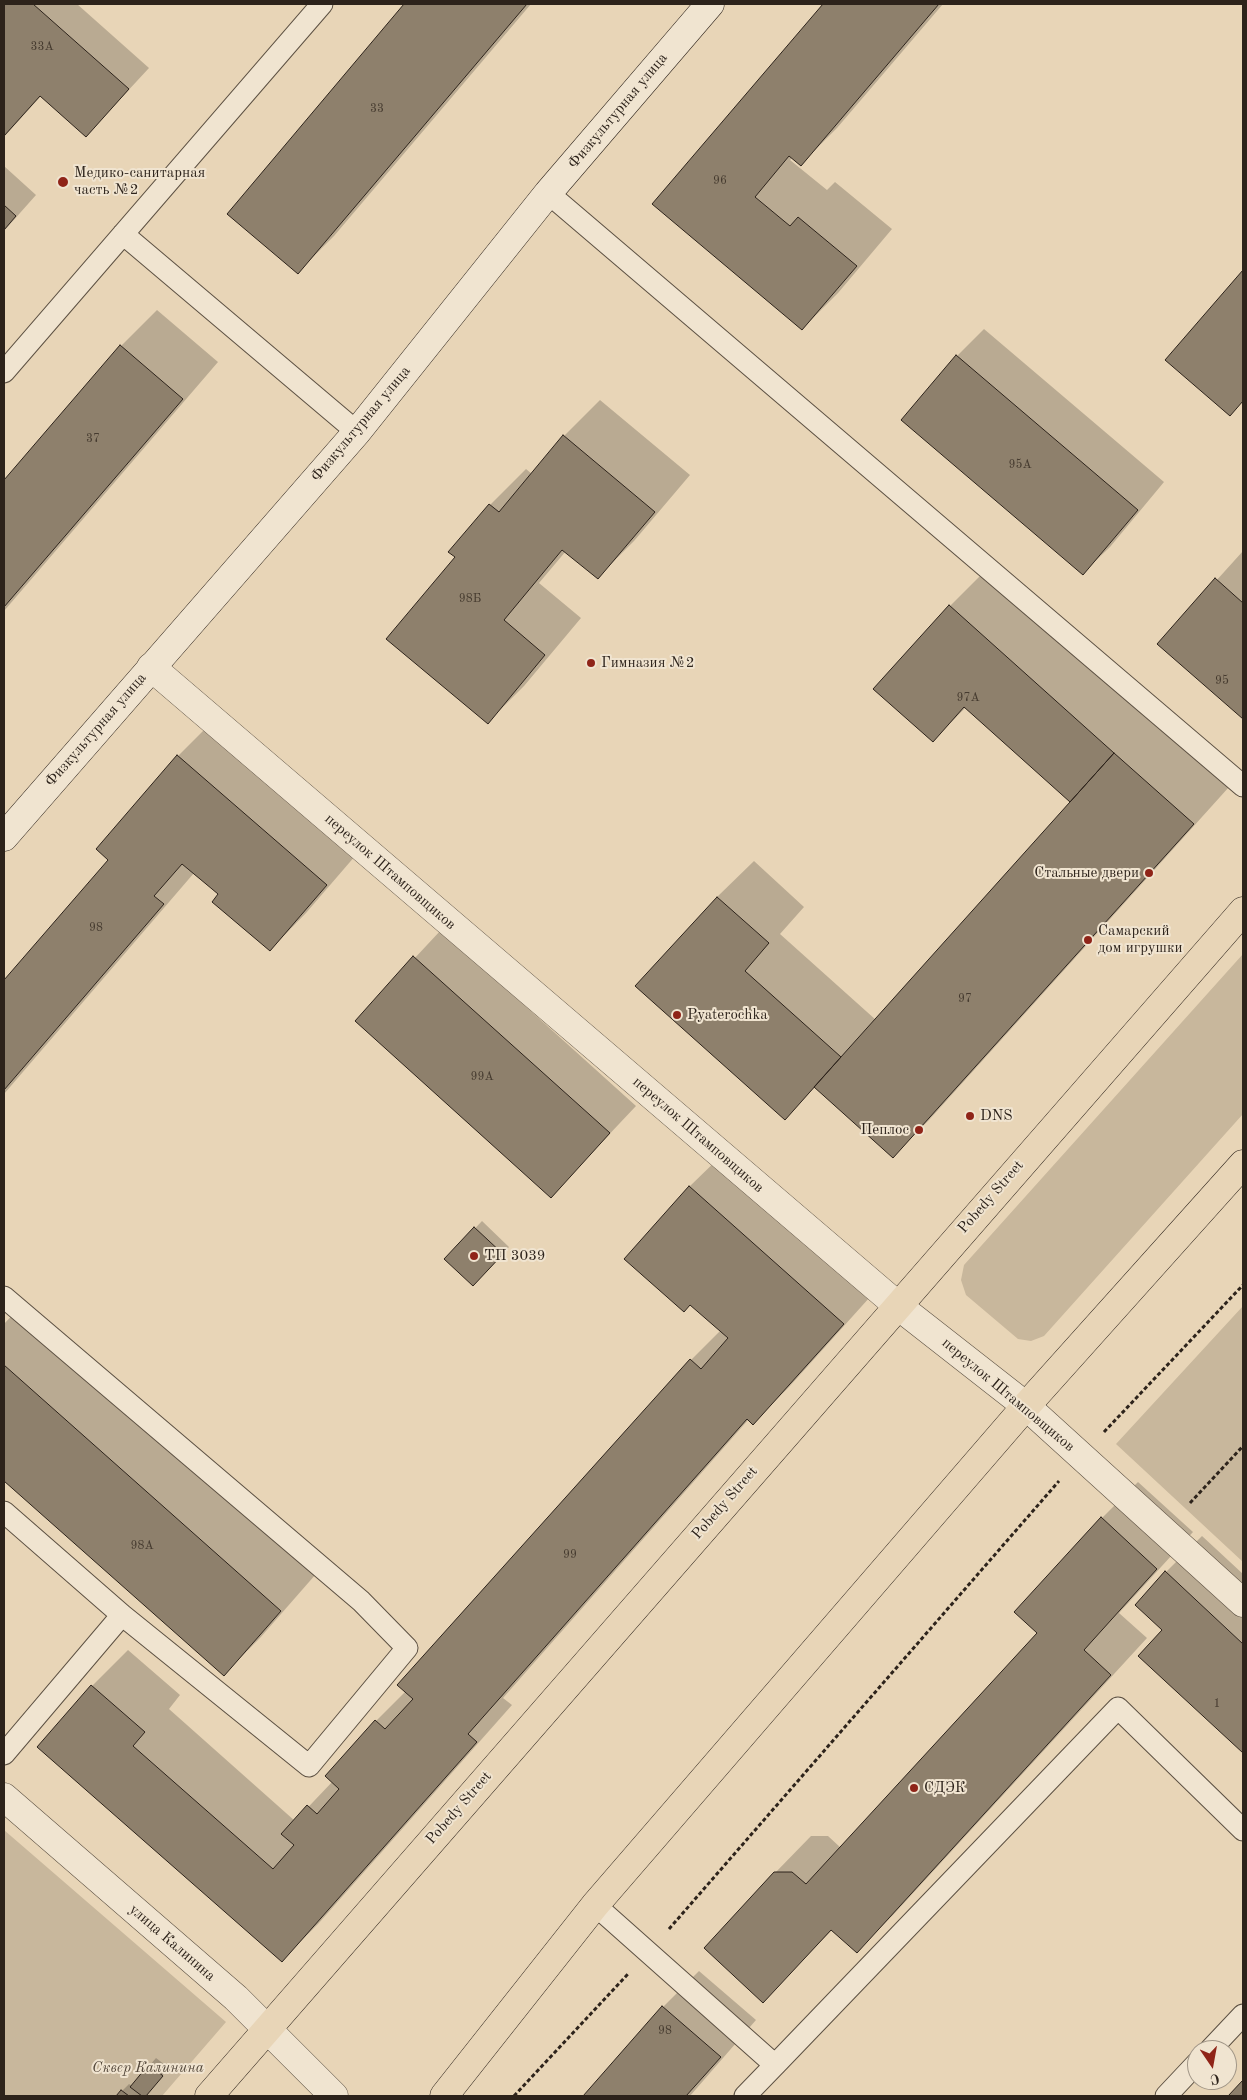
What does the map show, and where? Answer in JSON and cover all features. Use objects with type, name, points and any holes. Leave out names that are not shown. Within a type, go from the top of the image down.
[{"type":"main road","name":"Pobedy Street","points":[[209,2096],[897,1305],[1243,911]]},
{"type":"main road","points":[[444,2096],[595,1905],[1026,1406],[1243,1164]]},
{"type":"street","name":"Физкультурная улица","points":[[4,837],[357,432],[548,193],[710,4]]},
{"type":"street","name":"переулок Штамповщиков","points":[[152,667],[897,1305],[1026,1406],[1243,1603]]},
{"type":"street","name":"улица Калинина","points":[[4,1797],[236,1998],[334,2096]]},
{"type":"lane","points":[[4,372],[322,4]]},
{"type":"lane","points":[[548,193],[1243,786]]},
{"type":"lane","points":[[123,234],[357,432]]},
{"type":"lane","points":[[4,1297],[361,1601],[407,1648],[308,1766],[122,1615],[4,1512]]},
{"type":"lane","points":[[4,1754],[122,1615]]},
{"type":"lane","points":[[745,2096],[1118,1708],[1243,1830]]},
{"type":"lane","points":[[595,1905],[775,2064]]},
{"type":"lane","points":[[1219,2040],[1243,2015]]},
{"type":"lane","points":[[1166,2096],[1187,2074]]},
{"type":"path","points":[[514,2096],[649,1951],[1081,1456],[1243,1285]]},
{"type":"path","points":[[1190,1503],[1243,1446]]},
{"type":"green space","points":[[1243,954],[1243,1114],[1044,1336],[1031,1341],[1018,1339],[966,1295],[961,1280],[964,1265]]},
{"type":"green space","points":[[1243,1306],[1243,1562],[1116,1444]]},
{"type":"green space","name":"Сквер Калинина","points":[[4,1830],[226,2022],[162,2096],[129,2096],[121,2090],[116,2096],[4,2096]]},
{"type":"building","points":[[4,4],[33,4],[129,89],[86,137],[40,96],[4,136]]},
{"type":"building","points":[[404,4],[527,4],[298,274],[227,214]]},
{"type":"building","points":[[823,4],[939,4],[801,166],[789,156],[755,197],[790,226],[798,217],[857,266],[802,330],[652,204]]},
{"type":"building","points":[[4,205],[16,216],[4,230]]},
{"type":"building","points":[[1243,270],[1243,401],[1230,416],[1165,360]]},
{"type":"building","points":[[120,345],[183,399],[4,607],[4,480]]},
{"type":"building","points":[[956,355],[1138,510],[1083,575],[901,420]]},
{"type":"building","points":[[563,435],[655,512],[598,579],[562,550],[504,620],[545,655],[488,724],[386,639],[455,557],[448,552],[489,504],[499,512]]},
{"type":"building","points":[[1215,578],[1243,603],[1243,719],[1157,644]]},
{"type":"building","points":[[949,605],[1114,753],[1070,802],[964,707],[933,742],[873,689]]},
{"type":"building","points":[[1114,753],[1194,824],[893,1158],[814,1087]]},
{"type":"building","points":[[177,755],[327,885],[270,951],[212,902],[218,894],[182,864],[154,896],[164,904],[4,1090],[4,980],[108,860],[96,849]]},
{"type":"building","points":[[717,897],[769,943],[745,971],[841,1057],[785,1120],[635,986]]},
{"type":"building","points":[[413,956],[610,1133],[551,1198],[355,1021]]},
{"type":"building","points":[[689,1186],[844,1324],[753,1425],[747,1419],[468,1734],[477,1742],[282,1962],[37,1747],[91,1685],[145,1732],[133,1746],[273,1869],[294,1845],[281,1834],[307,1805],[317,1814],[339,1789],[325,1776],[375,1720],[385,1729],[413,1699],[397,1685],[690,1359],[701,1369],[728,1338],[690,1305],[684,1312],[624,1259]]},
{"type":"building","name":"ТП 3039","points":[[474,1227],[503,1254],[473,1286],[444,1259]]},
{"type":"building","points":[[4,1365],[281,1611],[224,1676],[4,1481]]},
{"type":"building","points":[[1101,1517],[1157,1569],[1084,1650],[1111,1675],[857,1953],[831,1930],[763,2003],[704,1948],[774,1872],[792,1872],[806,1884],[1037,1633],[1014,1612]]},
{"type":"building","points":[[1165,1571],[1243,1644],[1243,1753],[1138,1656],[1162,1630],[1135,1605]]},
{"type":"building","points":[[662,2006],[721,2057],[686,2096],[583,2096]]},
{"type":"building","points":[[149,2064],[163,2076],[146,2096],[142,2096],[130,2087]]},
{"type":"building","points":[[1243,2080],[1243,2096],[1228,2096],[1234,2090],[1237,2090],[1237,2086]]},
{"type":"building","points":[[121,2090],[129,2096],[116,2096]]},
{"type":"place","name":"Медико-санитарная часть №2","points":[[63,182]]},
{"type":"place","name":"Гимназия №2","points":[[591,663]]},
{"type":"place","name":"Стальные двери","points":[[1149,873]]},
{"type":"place","name":"Самарский дом игрушки","points":[[1088,940]]},
{"type":"place","name":"Pyaterochka","points":[[677,1015]]},
{"type":"place","name":"DNS","points":[[970,1116]]},
{"type":"place","name":"Пеплос","points":[[919,1130]]},
{"type":"place","name":"ТП 3039","points":[[474,1256]]},
{"type":"place","name":"СДЭК","points":[[914,1788]]}]
